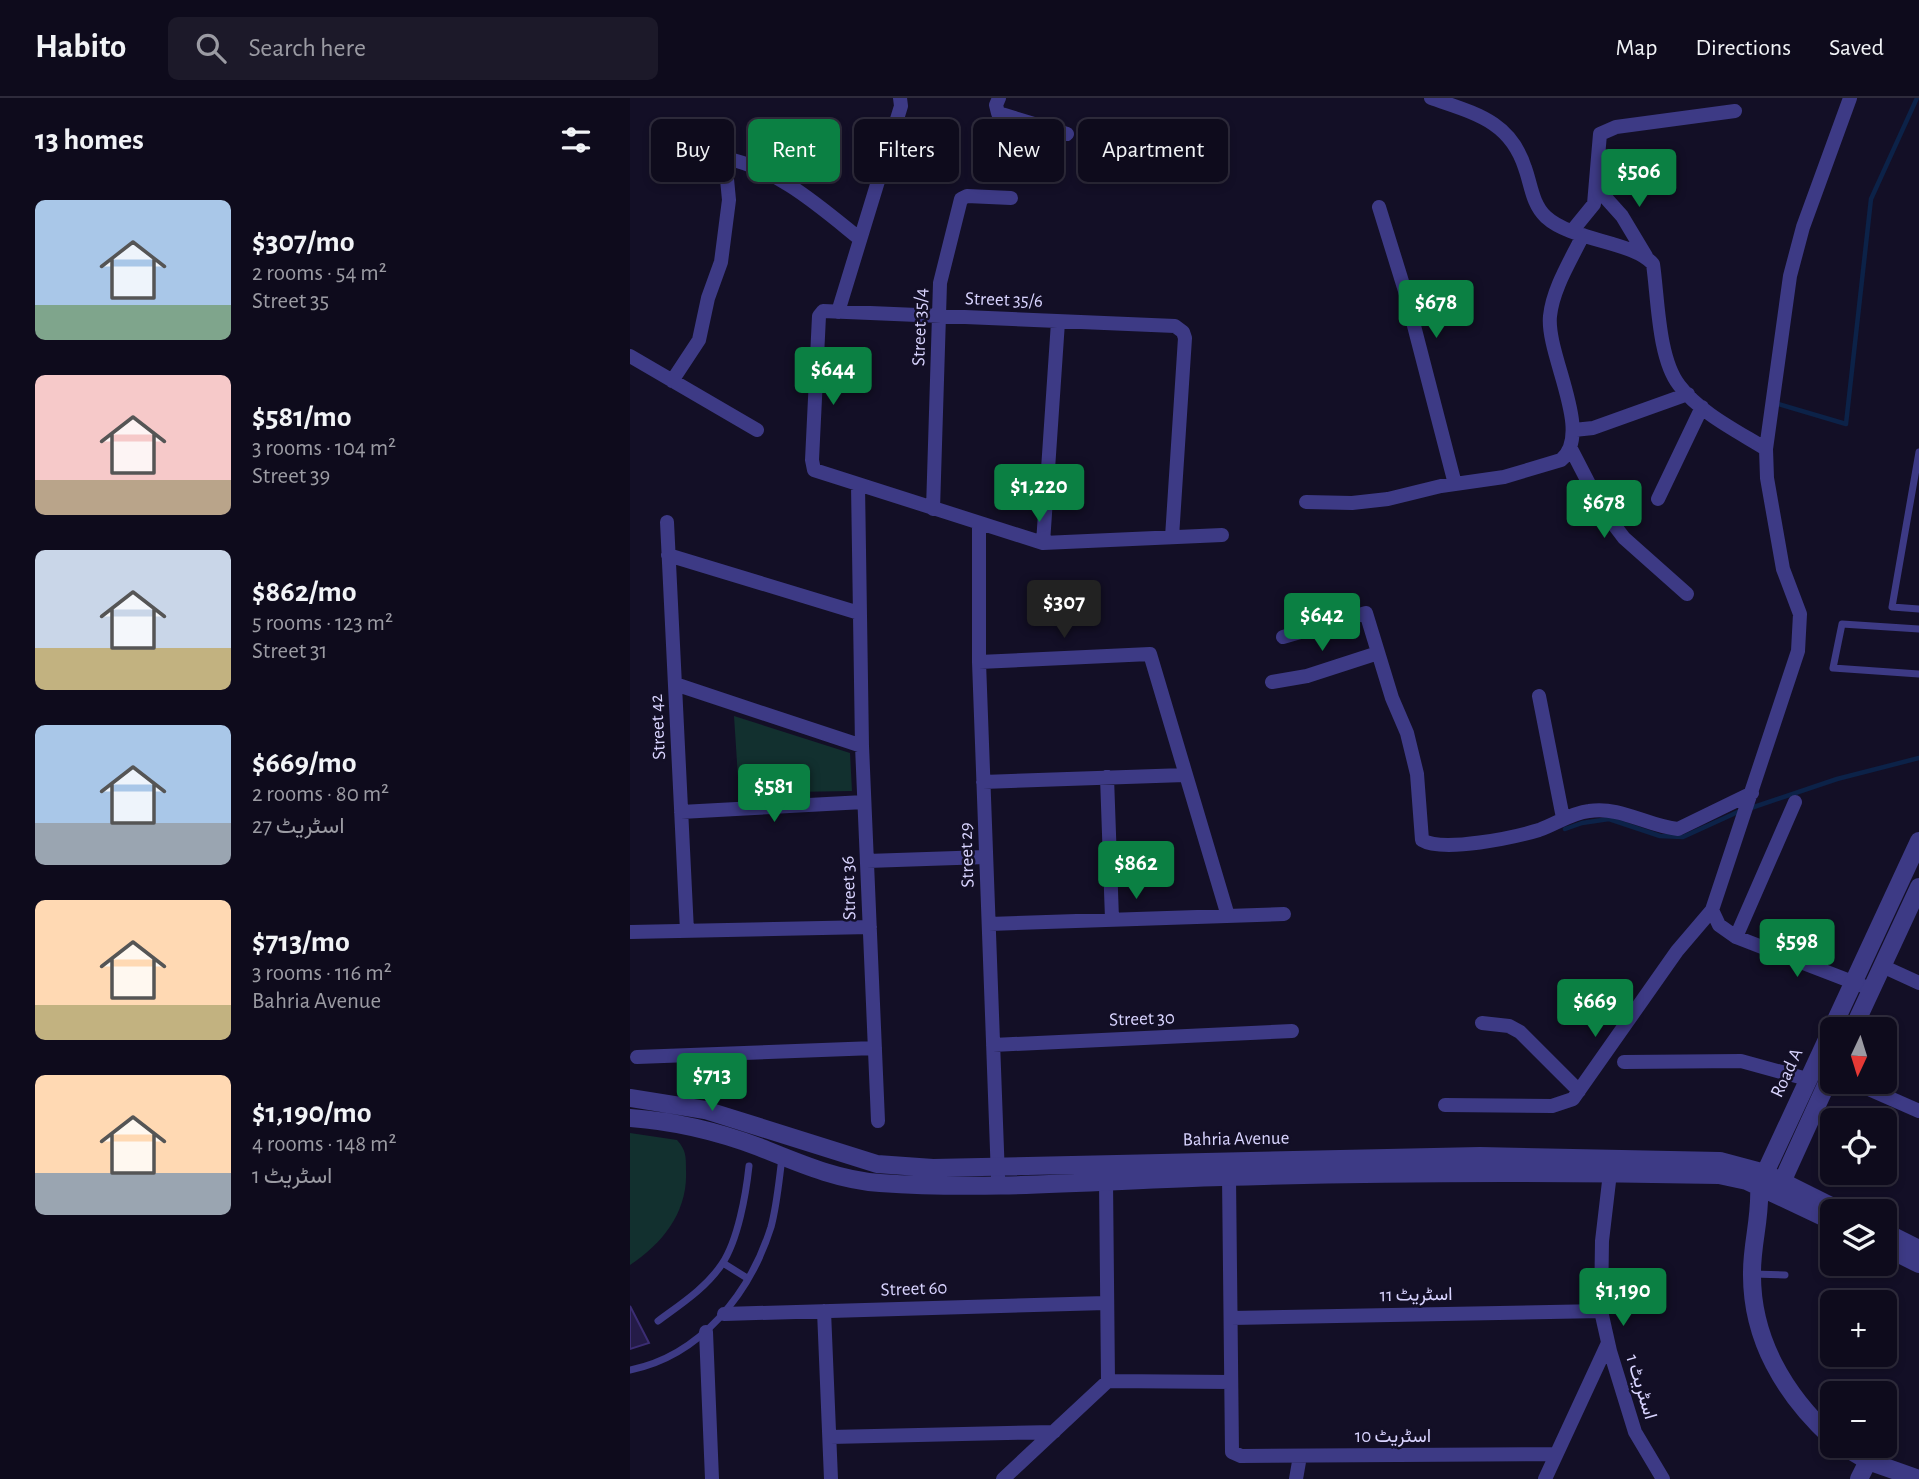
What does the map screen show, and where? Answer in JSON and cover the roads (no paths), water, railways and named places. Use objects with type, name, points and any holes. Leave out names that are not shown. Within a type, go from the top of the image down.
[{"type":"street","points":[[838,313],[901,106],[900,98]]},
{"type":"street","points":[[999,98],[996,105],[998,113],[1067,134]]},
{"type":"street","points":[[1430,98],[1492,121],[1512,138],[1525,166],[1532,194],[1544,216],[1577,233],[1646,257]]},
{"type":"street","points":[[1445,1105],[1552,1106],[1573,1099],[1677,951],[1712,910],[1798,651],[1800,614],[1783,569],[1767,478],[1766,449],[1790,276],[1803,227],[1850,98]]},
{"type":"street","points":[[1306,502],[1352,503],[1388,499],[1455,484],[1504,477],[1561,460],[1570,447],[1574,430],[1552,349],[1550,330],[1553,302],[1577,233],[1591,210],[1596,187],[1600,134],[1616,127],[1735,111]]},
{"type":"street","points":[[672,381],[699,340],[708,298],[720,262],[729,200],[725,158],[743,161],[797,188],[860,239]]},
{"type":"street","points":[[1596,187],[1622,216],[1653,264],[1661,339],[1678,385],[1702,407],[1766,449]]},
{"type":"street","name":"Street 35/4","points":[[933,509],[940,283],[961,200],[967,196],[1011,198]]},
{"type":"street","points":[[1379,207],[1405,291],[1455,484]]},
{"type":"street","name":"Street 35/6","points":[[858,485],[814,470],[812,460],[818,325],[823,311],[1175,326],[1185,338],[1172,537]]},
{"type":"street","points":[[1043,543],[1058,322]]},
{"type":"street","points":[[630,356],[757,430]]},
{"type":"street","points":[[1574,430],[1593,428],[1688,394]]},
{"type":"street","points":[[1658,499],[1702,407]]},
{"type":"street","points":[[1570,447],[1602,509],[1624,538],[1687,594]]},
{"type":"street","points":[[858,485],[1043,543],[1223,535]]},
{"type":"street","name":"Street 36","points":[[858,485],[862,746],[878,1121]]},
{"type":"street","name":"Street 42","points":[[667,522],[687,931]]},
{"type":"street","name":"Street 29","points":[[979,524],[979,662],[998,1175]]},
{"type":"street","points":[[668,555],[859,613]]},
{"type":"street","points":[[1283,636],[1366,612],[1410,744],[1417,774],[1422,840],[1425,843],[1441,845],[1496,840],[1538,830],[1563,818],[1588,811],[1614,809],[1665,828],[1678,829],[1751,797]]},
{"type":"street","points":[[1272,682],[1307,676],[1378,653]]},
{"type":"street","points":[[979,662],[1150,654],[1228,916]]},
{"type":"street","points":[[675,684],[862,746]]},
{"type":"street","points":[[1539,696],[1563,818]]},
{"type":"street","points":[[983,782],[1185,775]]},
{"type":"street","points":[[1107,778],[1112,919]]},
{"type":"street","points":[[681,812],[864,802]]},
{"type":"street","points":[[1736,937],[1795,802]]},
{"type":"street","name":"Road A","points":[[1856,1017],[1863,986],[1919,841]]},
{"type":"street","points":[[867,861],[986,857]]},
{"type":"street","name":"Road A","points":[[1820,1427],[1783,1384],[1766,1349],[1755,1312],[1752,1274],[1754,1243],[1761,1212],[1762,1180],[1807,1079],[1863,986],[1882,966],[1917,894]]},
{"type":"street","points":[[1712,910],[1719,925],[1736,937],[1863,986]]},
{"type":"street","points":[[989,924],[1284,914]]},
{"type":"street","points":[[630,932],[870,927]]},
{"type":"street","points":[[1882,966],[1919,983]]},
{"type":"street","points":[[1482,1024],[1509,1026],[1520,1032],[1579,1091]]},
{"type":"street","name":"Street 30","points":[[993,1045],[1292,1031]]},
{"type":"street","points":[[638,1056],[874,1048]]},
{"type":"street","points":[[1624,1062],[1741,1061],[1807,1079]]},
{"type":"street","name":"Road A","points":[[1761,1212],[1780,1189],[1822,1094]]},
{"type":"street","points":[[1880,1094],[1919,1111]]},
{"type":"street","name":"Bahria Avenue","points":[[630,1098],[705,1110],[877,1164],[998,1175],[1106,1181],[1610,1173],[1719,1175],[1747,1181],[1762,1180]]},
{"type":"street","name":"Bahria Avenue","points":[[630,1118],[700,1130],[756,1146],[825,1173],[875,1183],[932,1186],[998,1175],[1480,1156],[1720,1161],[1780,1189],[1820,1214]]},
{"type":"street","name":"اسٹریٹ 1","points":[[1610,1173],[1602,1241],[1601,1311],[1635,1432],[1663,1479]]},
{"type":"street","points":[[1003,1479],[1108,1381],[1231,1382],[1229,1177]]},
{"type":"street","points":[[1106,1181],[1108,1381]]},
{"type":"street","name":"Bahria Avenue","points":[[1780,1189],[1820,1203]]},
{"type":"street","points":[[1897,1238],[1919,1249]]},
{"type":"street","points":[[1897,1253],[1919,1264]]},
{"type":"street","name":"Street 60","points":[[724,1314],[1106,1303]]},
{"type":"street","points":[[824,1311],[831,1479]]},
{"type":"street","name":"اسٹریٹ 11","points":[[1231,1318],[1601,1311]]},
{"type":"street","points":[[706,1332],[712,1479]]},
{"type":"street","points":[[1545,1479],[1608,1343]]},
{"type":"street","name":"اسٹریٹ 10","points":[[1231,1382],[1232,1452],[1241,1456],[1556,1454]]},
{"type":"street","points":[[830,1437],[1054,1432]]},
{"type":"street","points":[[1296,1479],[1300,1456]]},
{"type":"street","points":[[1863,1458],[1919,1479]]},
{"type":"street","points":[[1859,1479],[1868,1461]]},
{"type":"lane","points":[[1919,452],[1892,607],[1919,609]]},
{"type":"lane","points":[[1919,629],[1842,624],[1833,668],[1919,674]]},
{"type":"lane","points":[[630,1370],[643,1368],[688,1348],[724,1314],[747,1278],[771,1227],[783,1157]]},
{"type":"lane","points":[[658,1321],[689,1299],[723,1263],[742,1214],[749,1166]]},
{"type":"lane","points":[[723,1263],[747,1278]]},
{"type":"lane","points":[[1752,1274],[1785,1275]]},
{"type":"waterway","points":[[1778,404],[1846,424],[1871,199],[1917,98]]},
{"type":"waterway","points":[[1748,809],[1837,779],[1919,758]]},
{"type":"waterway","points":[[1565,829],[1609,819],[1660,836],[1683,837],[1740,811]]}]
